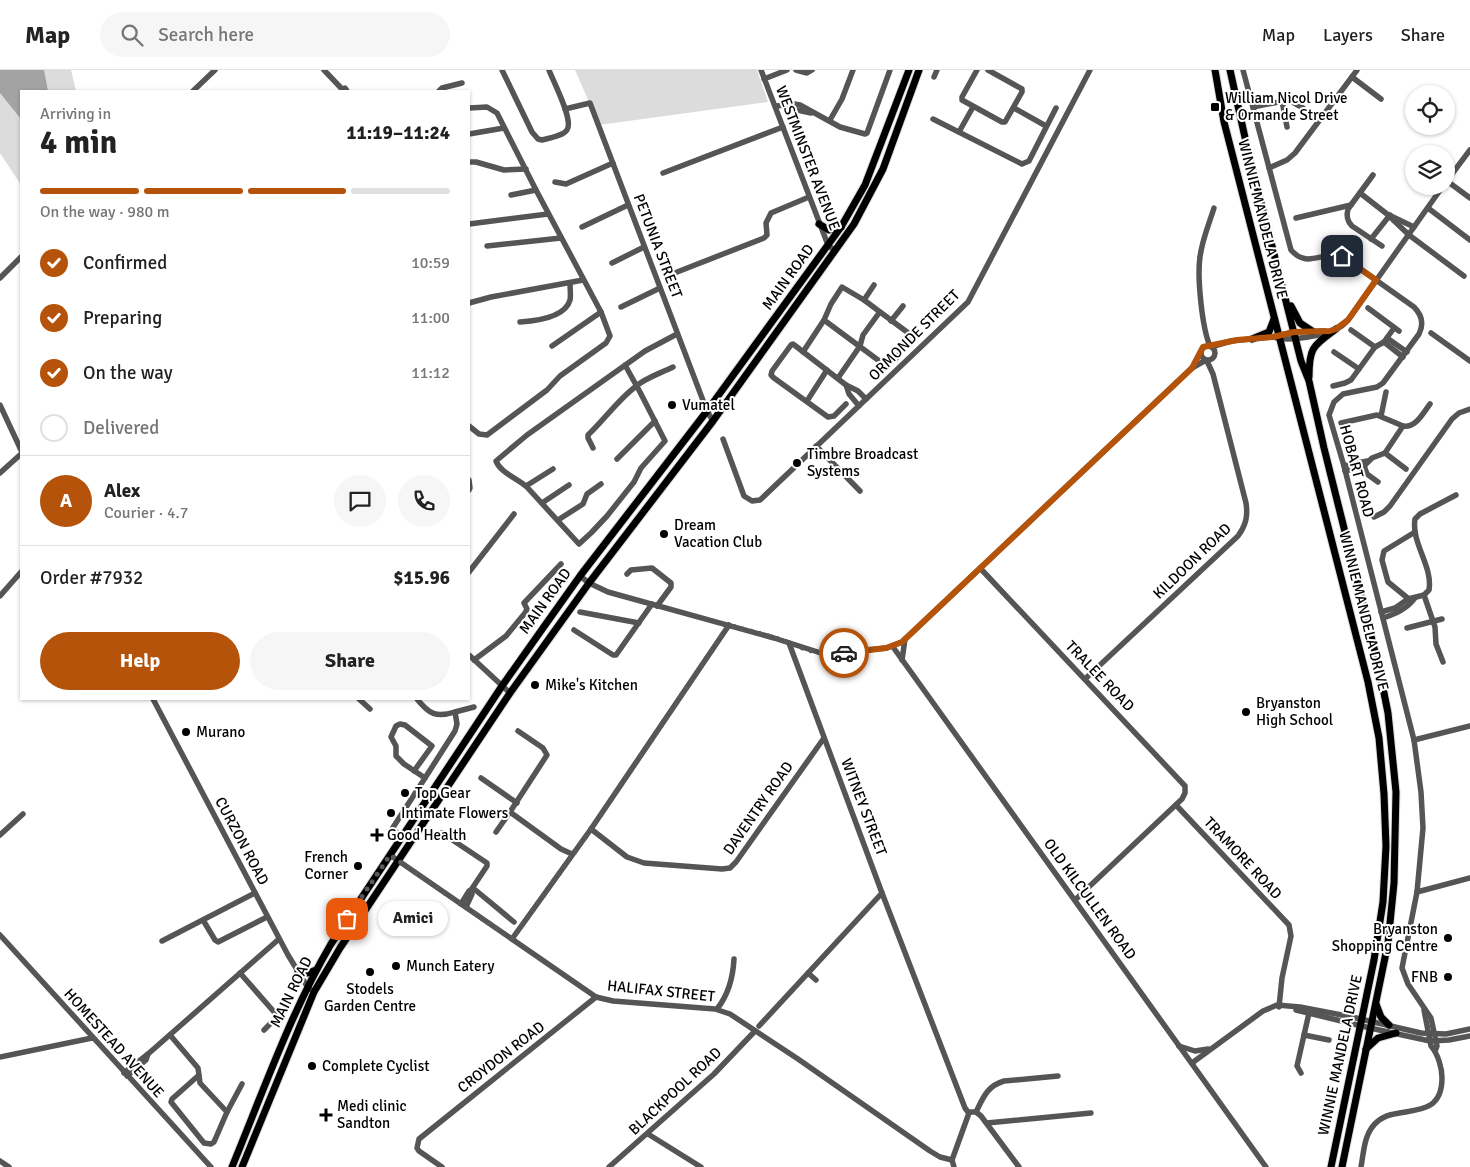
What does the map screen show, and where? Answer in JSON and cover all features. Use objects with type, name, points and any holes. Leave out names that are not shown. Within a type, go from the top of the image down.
[{"type":"main road","name":"MAIN ROAD","points":[[232,1166],[307,986],[347,919],[502,686],[580,576],[707,411],[841,227],[865,185],[909,70]]},
{"type":"main road","name":"MAIN ROAD","points":[[242,1167],[314,992],[340,948],[510,693],[589,583],[713,421],[835,251],[862,210],[880,176],[919,70]]},
{"type":"main road","name":"WINNIE MANDELA DRIVE","points":[[1215,70],[1224,122],[1275,318],[1277,337],[1368,682],[1380,745],[1386,832],[1383,902],[1376,950],[1331,1167]]},
{"type":"main road","name":"WINNIE MANDELA DRIVE","points":[[1230,70],[1248,151],[1308,381],[1379,668],[1391,745],[1396,805],[1394,883],[1388,943],[1342,1167]]},
{"type":"main road","points":[[820,224],[829,230],[841,227]]},
{"type":"main road","points":[[1284,292],[1300,323],[1312,331]]},
{"type":"main road","points":[[1252,339],[1269,332],[1275,318]]},
{"type":"main road","points":[[1308,381],[1310,352],[1333,330]]},
{"type":"main road","points":[[298,972],[308,973],[316,970]]},
{"type":"main road","points":[[1376,1004],[1381,1017],[1388,1025]]},
{"type":"main road","points":[[1366,1049],[1378,1038],[1396,1034]]},
{"type":"street","points":[[194,90],[215,70]]},
{"type":"street","points":[[324,70],[343,90]]},
{"type":"street","points":[[502,70],[532,132],[538,139],[542,140],[567,131],[569,123],[566,109],[549,70]]},
{"type":"street","name":"WESTMINSTER AVENUE","points":[[761,70],[828,246],[835,251]]},
{"type":"street","points":[[764,79],[787,70]]},
{"type":"street","points":[[796,70],[807,73],[812,70]]},
{"type":"street","points":[[830,120],[842,99],[853,70]]},
{"type":"street","points":[[776,106],[786,105],[797,110],[815,114],[843,128],[866,134],[890,70]]},
{"type":"street","points":[[934,77],[937,70]]},
{"type":"street","points":[[977,70],[962,99],[973,107],[1004,122],[1014,108],[1022,89],[988,70]]},
{"type":"street","points":[[1004,78],[1008,70]]},
{"type":"street","name":"ORMONDE STREET","points":[[723,439],[744,496],[752,501],[760,500],[965,306],[971,298],[1090,70]]},
{"type":"street","name":"HOBART ROAD","points":[[1243,70],[1288,244],[1295,254],[1306,259],[1331,255],[1342,256],[1414,307],[1422,321],[1421,330],[1405,355],[1380,385],[1343,394],[1332,405],[1329,415],[1345,469],[1414,740],[1423,813],[1417,892],[1402,968],[1408,984],[1431,1018],[1433,1037],[1431,1046],[1435,1050],[1442,1080],[1440,1090],[1430,1105],[1421,1110],[1392,1114],[1378,1120],[1368,1134],[1361,1167]]},
{"type":"street","points":[[1269,168],[1287,160],[1295,153],[1358,70]]},
{"type":"street","points":[[1352,77],[1381,99]]},
{"type":"street","points":[[441,90],[462,83]]},
{"type":"street","points":[[1253,107],[1291,100],[1303,108]]},
{"type":"street","points":[[1282,101],[1287,127]]},
{"type":"street","name":"PETUNIA STREET","points":[[566,109],[589,102],[677,334],[707,411],[713,421]]},
{"type":"street","points":[[470,108],[481,106],[493,109],[497,113],[610,332],[606,343],[560,376],[547,390],[487,435],[479,434],[470,427]]},
{"type":"street","points":[[959,132],[973,107]]},
{"type":"street","points":[[1014,108],[1046,126]]},
{"type":"street","points":[[933,119],[1022,164],[1028,161],[1056,108]]},
{"type":"street","points":[[663,173],[783,127]]},
{"type":"street","points":[[470,134],[504,128]]},
{"type":"street","points":[[1455,169],[1470,150]]},
{"type":"street","points":[[470,162],[508,170],[526,169]]},
{"type":"street","points":[[555,182],[566,184],[613,163]]},
{"type":"street","points":[[1374,175],[1347,212],[1349,222],[1382,246]]},
{"type":"street","points":[[1455,187],[1470,198]]},
{"type":"street","points":[[511,196],[536,190]]},
{"type":"street","points":[[1360,193],[1389,215],[1408,235],[1464,276]]},
{"type":"street","points":[[580,576],[589,583],[608,592],[729,625],[819,654],[828,655],[881,650],[893,647],[905,639],[1192,368],[1206,348],[1232,341],[1316,335],[1333,330],[1348,320],[1437,195]]},
{"type":"street","points":[[672,274],[764,238],[767,235],[766,223],[771,213],[809,197]]},
{"type":"street","points":[[1296,218],[1351,204]]},
{"type":"street","points":[[582,227],[628,205]]},
{"type":"street","points":[[1210,358],[1206,348],[1202,318],[1199,262],[1214,208]]},
{"type":"street","points":[[1428,208],[1470,240]]},
{"type":"street","points":[[470,224],[548,214]]},
{"type":"street","points":[[1389,215],[1414,227]]},
{"type":"street","points":[[1371,239],[1389,215]]},
{"type":"street","points":[[487,246],[561,238]]},
{"type":"street","points":[[612,263],[644,247]]},
{"type":"street","points":[[0,278],[20,258]]},
{"type":"street","points":[[470,303],[490,297],[583,280]]},
{"type":"street","points":[[520,322],[546,318],[561,310],[570,300],[570,283]]},
{"type":"street","points":[[864,300],[874,285]]},
{"type":"street","points":[[803,352],[824,320],[841,287],[864,300],[911,336],[895,360],[882,363],[824,320]]},
{"type":"street","points":[[621,308],[660,288]]},
{"type":"street","points":[[892,321],[903,306]]},
{"type":"street","points":[[1333,386],[1349,382],[1375,347],[1386,340],[1396,329],[1368,308]]},
{"type":"street","points":[[552,346],[601,312]]},
{"type":"street","points":[[838,378],[860,346],[861,338],[879,313]]},
{"type":"street","points":[[946,314],[951,320]]},
{"type":"street","points":[[1295,335],[1312,331],[1333,330]]},
{"type":"street","points":[[1351,330],[1375,347]]},
{"type":"street","points":[[625,365],[665,438],[665,442],[641,468],[634,482],[592,533],[578,544],[526,486],[496,463],[497,459],[527,435],[644,351],[677,334]]},
{"type":"street","points":[[1431,334],[1470,361]]},
{"type":"street","points":[[1386,340],[1405,355]]},
{"type":"street","points":[[1192,368],[1210,358],[1222,346],[1232,341]]},
{"type":"street","points":[[846,404],[830,418],[774,378],[771,375],[772,371],[792,344],[846,385],[858,391],[866,399]]},
{"type":"street","points":[[1206,348],[1202,358],[1210,358]]},
{"type":"street","points":[[1334,352],[1359,369]]},
{"type":"street","name":"KILDOON ROAD","points":[[1085,679],[1238,536],[1244,526],[1247,515],[1246,503],[1210,358]]},
{"type":"street","points":[[593,448],[588,438],[589,434],[604,420],[623,397],[636,385],[673,367]]},
{"type":"street","points":[[807,401],[826,370]]},
{"type":"street","points":[[846,385],[859,406]]},
{"type":"street","points":[[1380,416],[1386,392]]},
{"type":"street","points":[[1341,422],[1380,416],[1403,426],[1412,425],[1430,404]]},
{"type":"street","points":[[0,405],[20,450]]},
{"type":"street","points":[[1374,517],[1384,512],[1390,506],[1452,419],[1470,408]]},
{"type":"street","points":[[617,459],[655,421]]},
{"type":"street","points":[[1345,469],[1365,463],[1385,453],[1403,426]]},
{"type":"street","points":[[816,446],[860,490]]},
{"type":"street","points":[[0,473],[20,453]]},
{"type":"street","points":[[1385,453],[1406,469]]},
{"type":"street","points":[[1365,463],[1367,474],[1378,482]]},
{"type":"street","points":[[526,486],[553,469]]},
{"type":"street","points":[[558,520],[583,504],[587,494],[601,484]]},
{"type":"street","points":[[542,503],[569,485]]},
{"type":"street","points":[[1382,615],[1424,595],[1430,590],[1430,582],[1415,532],[1414,522],[1417,516],[1456,495]]},
{"type":"street","points":[[470,571],[514,514]]},
{"type":"street","points":[[1412,600],[1388,582],[1382,555],[1387,549],[1415,532]]},
{"type":"street","points":[[474,660],[506,636],[525,613],[527,609],[524,603],[526,600],[536,592],[561,564]]},
{"type":"street","points":[[574,630],[612,655],[616,655],[654,605],[671,587],[672,583],[652,568],[631,570],[627,574]]},
{"type":"street","name":"TRALEE ROAD","points":[[980,568],[1184,783],[1186,793],[1176,805]]},
{"type":"street","points":[[0,596],[20,573]]},
{"type":"street","points":[[1424,595],[1436,632],[1436,644],[1443,662]]},
{"type":"street","points":[[580,612],[640,623]]},
{"type":"street","points":[[1407,628],[1442,619]]},
{"type":"street","points":[[512,939],[591,829],[729,625]]},
{"type":"street","points":[[881,650],[901,659],[905,639]]},
{"type":"street","name":"WITNEY STREET","points":[[789,643],[882,893],[965,1108],[981,1116],[1019,1167]]},
{"type":"street","name":"OLD KILCULLEN ROAD","points":[[893,647],[950,732],[1075,900],[1266,1167]]},
{"type":"street","points":[[470,656],[510,693]]},
{"type":"street","name":"CURZON ROAD","points":[[154,700],[267,917],[298,972],[307,986],[314,992]]},
{"type":"street","points":[[360,700],[370,709]]},
{"type":"street","points":[[418,700],[437,716],[474,707]]},
{"type":"street","points":[[1104,709],[1109,704]]},
{"type":"street","points":[[402,836],[392,829],[455,731],[457,724],[455,712]]},
{"type":"street","points":[[414,771],[432,749],[432,746],[405,725],[400,724],[396,726],[391,737],[396,746],[396,755],[404,764],[414,771],[425,778]]},
{"type":"street","points":[[1414,740],[1470,726]]},
{"type":"street","points":[[496,832],[547,755],[544,748],[518,731]]},
{"type":"street","name":"DAVENTRY ROAD","points":[[591,829],[627,857],[637,862],[726,869],[736,862],[824,738]]},
{"type":"street","points":[[481,778],[517,802]]},
{"type":"street","points":[[1075,900],[1176,805]]},
{"type":"street","name":"TRAMORE ROAD","points":[[1176,805],[1286,920],[1291,936],[1282,978],[1279,1006]]},
{"type":"street","points":[[510,812],[561,849],[572,854]]},
{"type":"street","points":[[0,835],[23,814]]},
{"type":"street","points":[[442,833],[487,863],[472,889],[472,894],[463,906]]},
{"type":"street","name":"HALIFAX STREET","points":[[390,855],[596,996],[613,1000],[718,1009],[730,1014],[757,1028],[913,1141],[940,1157],[952,1160]]},
{"type":"street","points":[[1417,892],[1470,878]]},
{"type":"street","points":[[472,889],[514,922]]},
{"type":"street","points":[[162,941],[255,893]]},
{"type":"street","name":"BLACKPOOL ROAD","points":[[609,1167],[721,1067],[882,893]]},
{"type":"street","points":[[202,920],[218,942],[267,917]]},
{"type":"street","name":"HOMESTEAD AVENUE","points":[[0,935],[211,1167]]},
{"type":"street","points":[[126,1074],[278,937]]},
{"type":"street","points":[[718,1009],[728,992],[733,973],[734,959]]},
{"type":"street","points":[[240,973],[274,1013],[274,1019],[264,1030]]},
{"type":"street","points":[[808,973],[816,980]]},
{"type":"street","name":"CROYDON ROAD","points":[[442,1167],[419,1151],[418,1143],[421,1137],[596,996]]},
{"type":"street","points":[[1279,1006],[1361,1022]]},
{"type":"street","points":[[1192,1063],[1259,1015],[1279,1006],[1361,1022],[1396,1034],[1433,1037],[1470,1036]]},
{"type":"street","points":[[1301,1073],[1297,1066],[1309,1013]]},
{"type":"street","points":[[1371,1025],[1388,1025],[1433,1037],[1470,1029]]},
{"type":"street","points":[[170,1035],[198,1068],[200,1083],[227,1112]]},
{"type":"street","points":[[1304,1035],[1329,1040]]},
{"type":"street","points":[[0,1057],[92,1038]]},
{"type":"street","points":[[1179,1046],[1195,1051],[1212,1048]]},
{"type":"street","points":[[199,1075],[172,1099],[172,1105],[204,1143],[207,1144],[214,1142],[242,1084]]},
{"type":"street","points":[[954,1167],[952,1160],[973,1113],[986,1092],[996,1084],[1004,1081],[1058,1076]]},
{"type":"street","points":[[987,1123],[1091,1113]]},
{"type":"street","points":[[648,1134],[702,1167]]},
{"type":"street","points":[[0,1161],[9,1167]]},
{"type":"shaded area","points":[[0,70],[71,70],[76,90],[20,90],[20,183],[0,153]]},
{"type":"shaded area","points":[[0,70],[44,70],[48,90],[20,90],[20,118],[0,93]]},
{"type":"shaded area","points":[[575,70],[757,70],[768,102],[599,125]]},
{"type":"way so far","points":[[347,919],[390,855],[512,939],[591,829],[729,625],[819,654],[844,653]]},
{"type":"place","name":"William Nicol Drive & Ormande Street","points":[[1215,107]]},
{"type":"place","name":"Vumatel","points":[[672,405]]},
{"type":"place","name":"Timbre Broadcast Systems","points":[[797,463]]},
{"type":"place","name":"Dream Vacation Club","points":[[664,534]]},
{"type":"place","name":"Mike's Kitchen","points":[[535,685]]},
{"type":"place","name":"Bryanston High School","points":[[1246,712]]},
{"type":"place","name":"Murano","points":[[186,732]]},
{"type":"place","name":"Top Gear","points":[[405,793]]},
{"type":"place","name":"Intimate Flowers","points":[[391,813]]},
{"type":"place","name":"Good Health","points":[[377,835]]},
{"type":"place","name":"French Corner","points":[[358,866]]},
{"type":"place","name":"Amici","points":[[347,919]]},
{"type":"place","name":"Bryanston Shopping Centre","points":[[1448,938]]},
{"type":"place","name":"Munch Eatery","points":[[396,966]]},
{"type":"place","name":"Stodels Garden Centre","points":[[370,972]]},
{"type":"place","name":"FNB","points":[[1448,977]]},
{"type":"place","name":"Complete Cyclist","points":[[312,1066]]},
{"type":"place","name":"Medi clinic Sandton","points":[[326,1115]]},
{"type":"route","points":[[844,653],[893,647],[902,642],[1192,368],[1203,347],[1211,347],[1237,340],[1273,337],[1294,332],[1330,331],[1343,325],[1376,280],[1342,256]]}]
